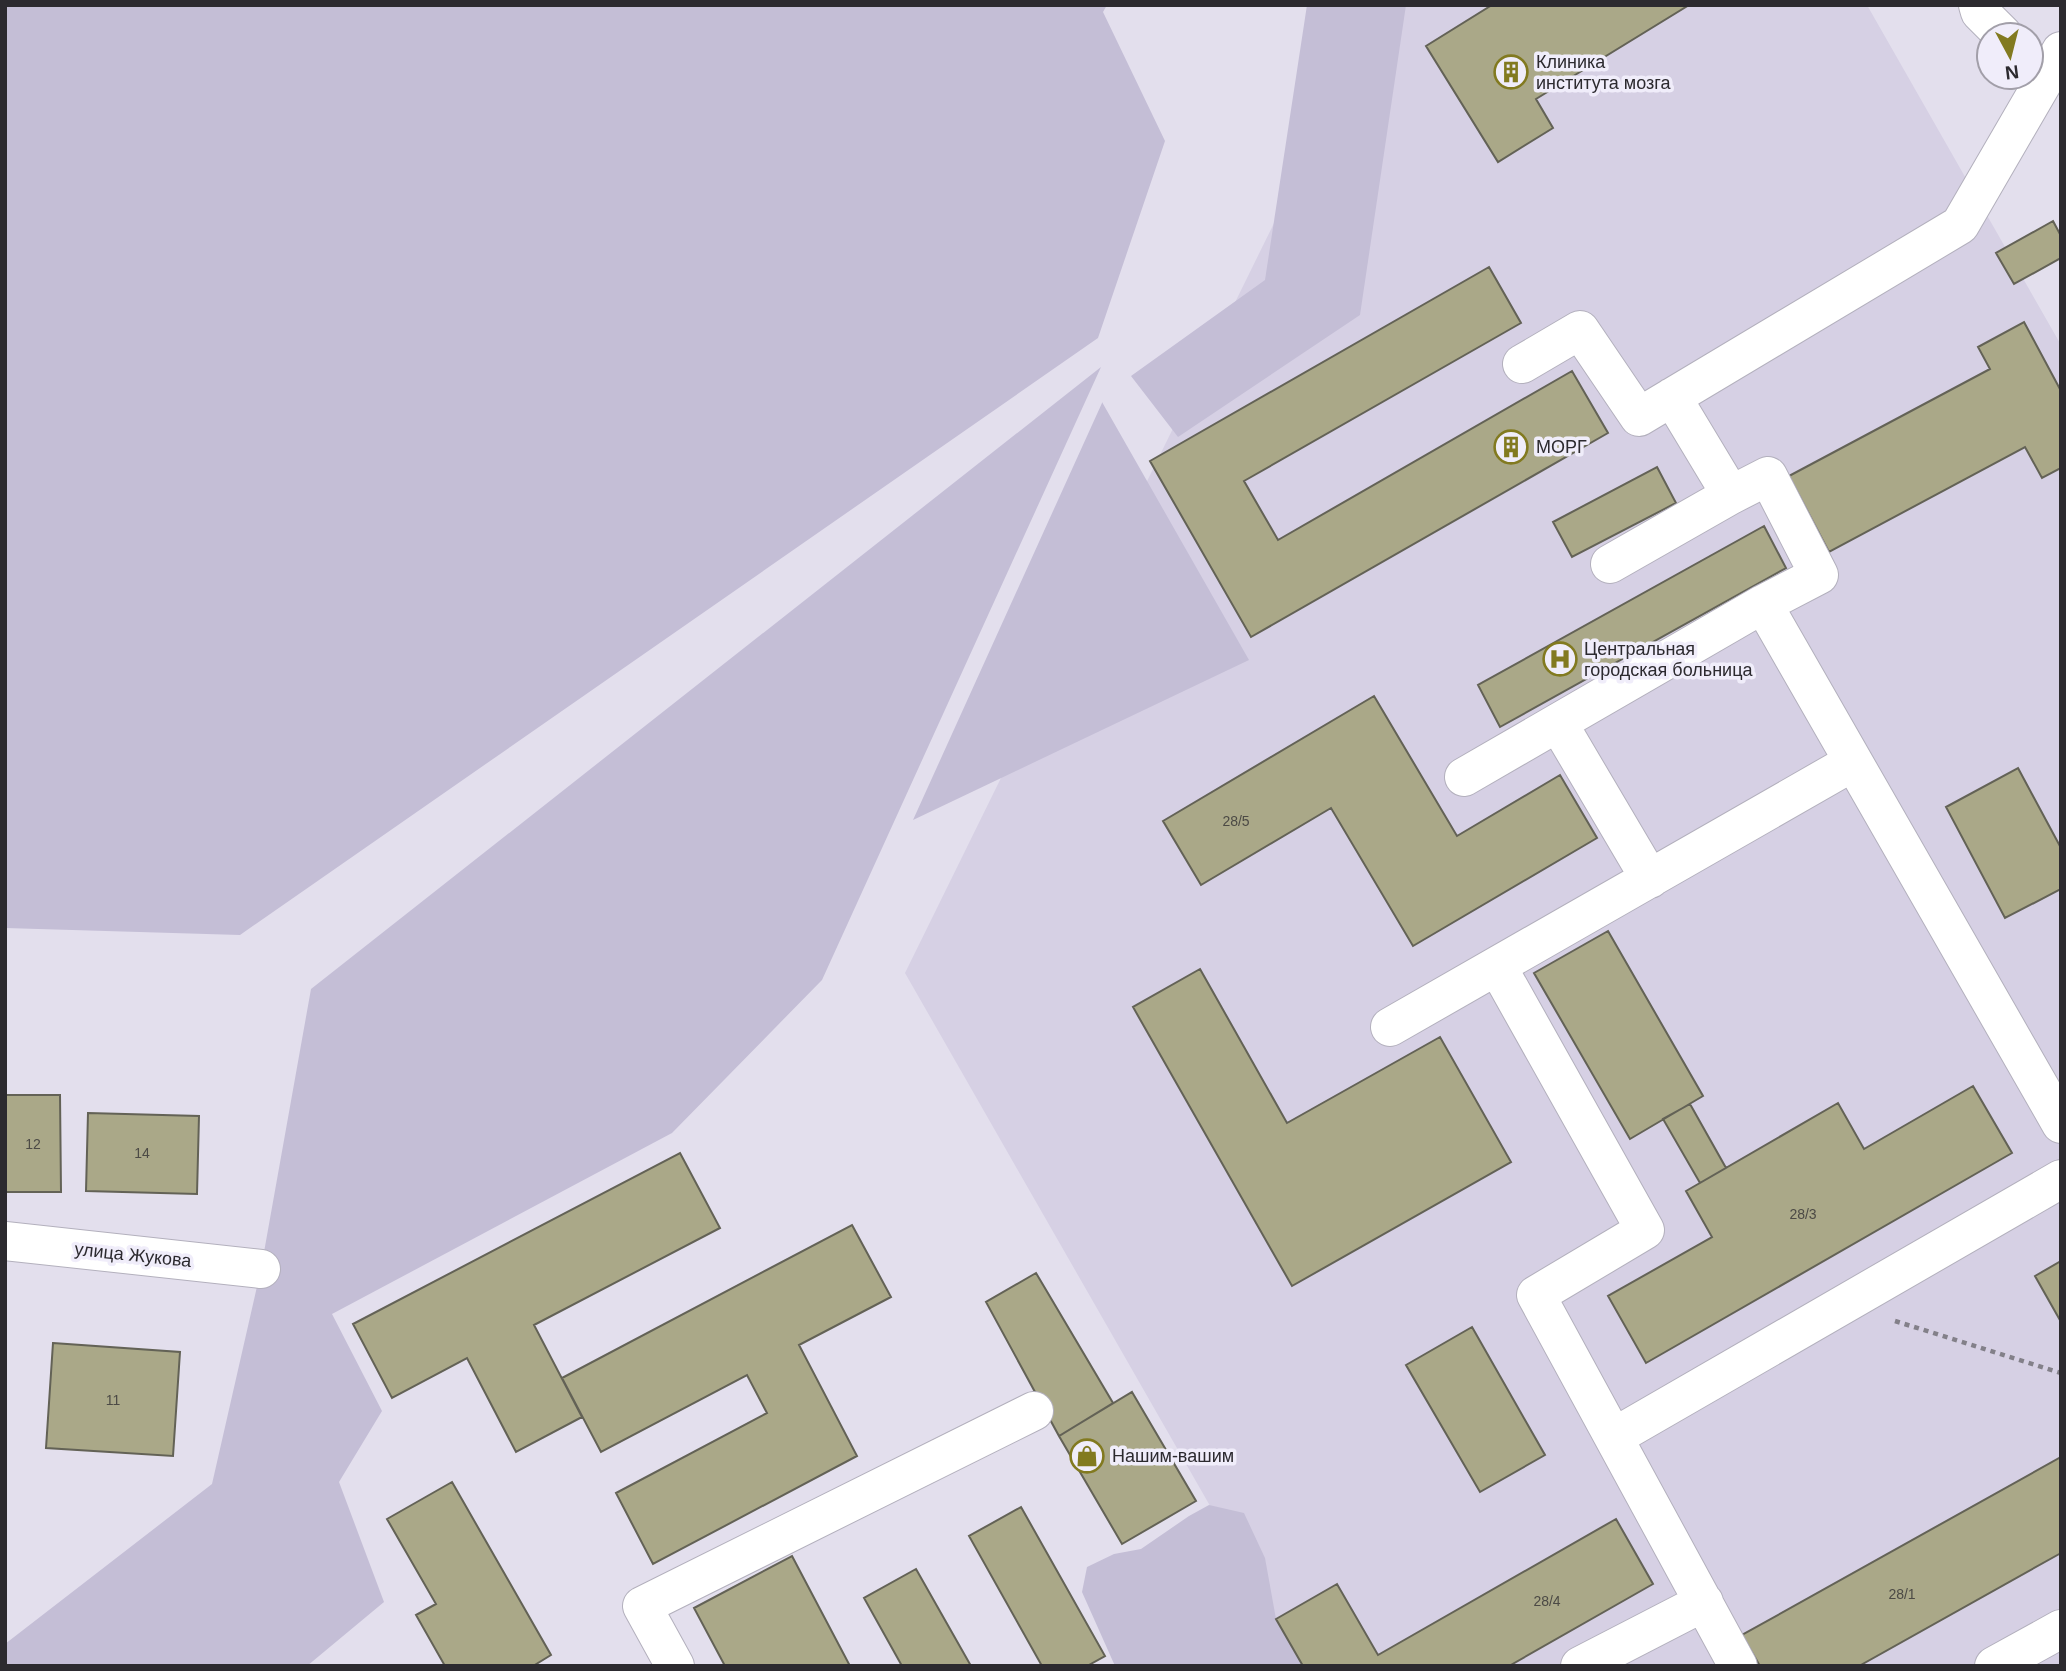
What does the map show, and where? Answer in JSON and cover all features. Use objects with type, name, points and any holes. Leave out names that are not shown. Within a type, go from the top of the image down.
[{"type":"street","points":[[1978,5],[1980,12],[1989,21]]},
{"type":"street","points":[[1522,364],[1580,330],[1639,417],[1960,226],[2046,64]]},
{"type":"street","points":[[1672,397],[1731,495]]},
{"type":"street","points":[[1464,777],[1763,604],[1819,575],[1768,477],[1610,564]]},
{"type":"street","points":[[1763,604],[2061,1124]]},
{"type":"street","points":[[1558,723],[1650,879]]},
{"type":"street","points":[[1390,1027],[1853,762]]},
{"type":"street","points":[[1497,966],[1645,1230],[1536,1295],[1738,1666]]},
{"type":"street","points":[[1614,1437],[2061,1178]]},
{"type":"street","name":"улица Жукова","points":[[5,1241],[261,1269]]},
{"type":"street","points":[[675,1666],[642,1606],[1034,1411]]},
{"type":"street","points":[[1580,1666],[1704,1602]]},
{"type":"street","points":[[1994,1666],[2061,1629]]},
{"type":"path","points":[[1843,1304],[2061,1374]]},
{"type":"shaded area","points":[[5,5],[1107,5],[1103,12],[1165,141],[1098,338],[240,935],[5,928]]},
{"type":"shaded area","points":[[1307,5],[1406,5],[1360,315],[1178,437],[1131,376],[1265,280]]},
{"type":"shaded area","name":"Центральная городская больница","points":[[1397,5],[1867,5],[2061,345],[2061,1666],[1125,1666],[1225,1532],[905,973],[1374,20]]},
{"type":"shaded area","points":[[1101,367],[822,980],[672,1133],[332,1314],[382,1411],[339,1482],[384,1602],[307,1666],[5,1666],[5,1644],[212,1484],[261,1269],[311,989]]},
{"type":"shaded area","points":[[1102,403],[1249,660],[913,820]]},
{"type":"shaded area","points":[[1209,1505],[1244,1513],[1265,1558],[1276,1619],[1303,1666],[1115,1666],[1082,1592],[1087,1567],[1114,1554],[1141,1549]]},
{"type":"building","name":"Клиника института мозга","points":[[1492,5],[1689,5],[1536,99],[1553,128],[1498,162],[1426,46]]},
{"type":"building","points":[[2053,221],[2061,236],[2061,258],[2014,284],[1996,253]]},
{"type":"building","name":"МОРГ","points":[[1489,267],[1521,323],[1244,481],[1278,540],[1572,371],[1608,433],[1251,637],[1150,461]]},
{"type":"building","points":[[2024,322],[2061,391],[2061,468],[2042,478],[2025,447],[1829,552],[1789,476],[1990,369],[1978,347]]},
{"type":"building","points":[[1657,467],[1676,503],[1572,557],[1553,522]]},
{"type":"building","points":[[1764,526],[1786,568],[1500,727],[1478,685]]},
{"type":"building","points":[[1374,696],[1457,836],[1560,775],[1597,838],[1413,946],[1331,808],[1201,885],[1163,821]]},
{"type":"building","points":[[2018,768],[2061,848],[2061,889],[2005,918],[1946,807]]},
{"type":"building","points":[[1608,931],[1703,1096],[1630,1139],[1534,973]]},
{"type":"building","points":[[1200,969],[1287,1123],[1440,1037],[1511,1162],[1292,1286],[1133,1007]]},
{"type":"building","points":[[1973,1086],[2012,1153],[1646,1363],[1608,1296],[1712,1237],[1686,1191],[1838,1103],[1864,1149]]},
{"type":"building","points":[[5,1095],[60,1095],[61,1192],[5,1192]]},
{"type":"building","points":[[1690,1104],[1726,1168],[1700,1183],[1663,1119]]},
{"type":"building","points":[[88,1113],[199,1116],[197,1194],[86,1191]]},
{"type":"building","points":[[680,1153],[720,1228],[534,1325],[582,1417],[516,1452],[467,1358],[392,1398],[353,1324]]},
{"type":"building","points":[[852,1225],[891,1297],[799,1345],[857,1456],[653,1564],[616,1493],[767,1413],[747,1375],[601,1452],[562,1378]]},
{"type":"building","points":[[2061,1261],[2061,1322],[2035,1276]]},
{"type":"building","points":[[1036,1273],[1113,1403],[1059,1436],[986,1302]]},
{"type":"building","points":[[1472,1327],[1545,1455],[1480,1492],[1406,1365]]},
{"type":"building","points":[[53,1343],[180,1352],[173,1456],[46,1448]]},
{"type":"building","points":[[1132,1392],[1196,1501],[1122,1544],[1059,1436]]},
{"type":"building","points":[[2061,1457],[2061,1553],[1859,1666],[1760,1666],[1742,1635]]},
{"type":"building","points":[[452,1482],[551,1655],[533,1666],[445,1666],[416,1615],[436,1604],[387,1519]]},
{"type":"building","points":[[1021,1507],[1105,1656],[1087,1666],[1042,1666],[969,1536]]},
{"type":"building","points":[[1616,1519],[1653,1584],[1509,1666],[1303,1666],[1276,1619],[1337,1584],[1378,1655]]},
{"type":"building","points":[[792,1556],[850,1666],[725,1666],[694,1608]]},
{"type":"building","points":[[916,1569],[971,1666],[902,1666],[864,1598]]},
{"type":"place","name":"Клиника института мозга","points":[[1511,72]]},
{"type":"place","name":"МОРГ","points":[[1511,447]]},
{"type":"place","name":"Центральная городская больница","points":[[1560,659]]},
{"type":"place","name":"Нашим-вашим","points":[[1087,1456]]}]
